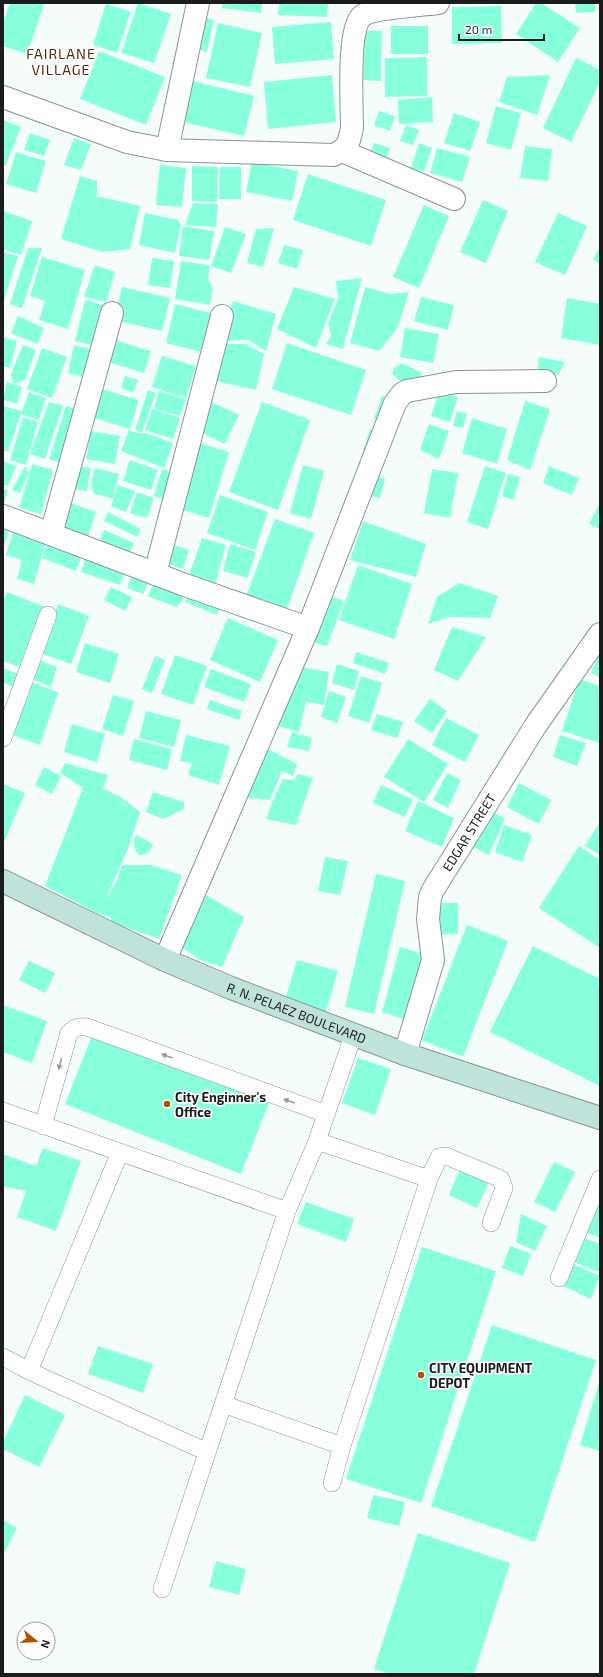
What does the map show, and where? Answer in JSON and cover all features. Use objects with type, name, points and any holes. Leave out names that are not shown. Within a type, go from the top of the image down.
[{"type":"street","points":[[166,150],[198,3]]},
{"type":"street","points":[[3,97],[127,142],[166,150],[333,155],[342,151],[347,146],[352,128],[352,45],[356,26],[362,16],[374,11],[438,3]]},
{"type":"street","points":[[342,151],[454,198]]},
{"type":"street","points":[[51,534],[112,313]]},
{"type":"street","points":[[154,574],[222,316]]},
{"type":"street","points":[[165,960],[308,628],[395,403],[402,394],[407,391],[456,382],[545,381]]},
{"type":"street","points":[[3,516],[154,574],[308,628]]},
{"type":"street","name":"EDGAR STREET","points":[[404,1054],[433,960],[428,919],[430,897],[433,890],[536,725],[600,634]]},
{"type":"street","name":"R. N. PELAEZ BOULEVARD","points":[[3,881],[165,960],[353,1036],[600,1118]]},
{"type":"lane","points":[[3,738],[48,615]]},
{"type":"lane","points":[[43,1126],[69,1033],[74,1028],[80,1026],[88,1026],[326,1114]]},
{"type":"lane","points":[[162,1589],[287,1211],[317,1141],[353,1036]]},
{"type":"lane","points":[[3,1111],[287,1211]]},
{"type":"lane","points":[[317,1141],[429,1179]]},
{"type":"lane","points":[[29,1372],[120,1152]]},
{"type":"lane","points":[[332,1483],[342,1446],[429,1179],[439,1157],[446,1156],[500,1179],[504,1188],[491,1223]]},
{"type":"lane","points":[[559,1278],[600,1180]]},
{"type":"lane","points":[[3,1357],[29,1372],[207,1452]]},
{"type":"lane","points":[[223,1404],[342,1446]]},
{"type":"building","points":[[10,3],[39,3],[44,5],[27,54],[3,46],[3,23]]},
{"type":"building","points":[[138,3],[171,14],[154,63],[121,53]]},
{"type":"building","points":[[223,3],[262,3],[261,13],[222,8]]},
{"type":"building","points":[[279,3],[328,3],[327,17],[278,15]]},
{"type":"building","points":[[536,3],[541,3],[580,28],[558,62],[516,34]]},
{"type":"building","points":[[575,3],[595,3],[595,12],[576,13]]},
{"type":"building","points":[[106,4],[131,12],[117,53],[93,45]]},
{"type":"building","points":[[501,6],[502,43],[452,44],[452,7]]},
{"type":"building","points":[[199,16],[214,20],[207,52],[192,48]]},
{"type":"building","points":[[331,22],[334,59],[275,64],[272,27]]},
{"type":"building","points":[[218,23],[262,33],[250,87],[206,78]]},
{"type":"building","points":[[391,26],[428,26],[428,54],[391,54]]},
{"type":"building","points":[[365,31],[382,31],[381,81],[363,80]]},
{"type":"building","points":[[99,51],[165,77],[146,125],[80,99]]},
{"type":"building","points":[[427,57],[427,96],[385,97],[385,58]]},
{"type":"building","points":[[576,58],[600,70],[600,82],[571,142],[543,128]]},
{"type":"building","points":[[332,75],[336,122],[268,129],[264,82]]},
{"type":"building","points":[[550,75],[537,115],[499,102],[507,77]]},
{"type":"building","points":[[193,81],[254,96],[244,136],[183,122]]},
{"type":"building","points":[[432,97],[433,122],[399,124],[398,100]]},
{"type":"building","points":[[496,106],[521,113],[511,150],[486,143]]},
{"type":"building","points":[[379,111],[395,116],[390,131],[374,125]]},
{"type":"building","points":[[454,113],[480,122],[470,151],[444,143]]},
{"type":"building","points":[[3,120],[21,127],[6,165],[3,164]]},
{"type":"building","points":[[406,125],[419,130],[413,145],[400,141]]},
{"type":"building","points":[[30,133],[50,140],[44,156],[24,150]]},
{"type":"building","points":[[74,138],[91,144],[81,170],[64,165]]},
{"type":"building","points":[[374,143],[390,148],[386,160],[370,155]]},
{"type":"building","points":[[419,143],[432,148],[424,172],[411,168]]},
{"type":"building","points":[[525,146],[552,149],[548,181],[520,178]]},
{"type":"building","points":[[437,148],[470,157],[462,182],[430,173]]},
{"type":"building","points":[[16,152],[46,161],[36,193],[6,184]]},
{"type":"building","points":[[252,162],[298,171],[292,201],[246,192]]},
{"type":"building","points":[[160,165],[186,168],[182,207],[156,205]]},
{"type":"building","points":[[192,166],[218,167],[217,202],[192,201]]},
{"type":"building","points":[[220,167],[241,167],[241,199],[219,199]]},
{"type":"building","points":[[308,174],[386,200],[371,246],[293,220]]},
{"type":"building","points":[[80,176],[97,181],[97,196],[140,206],[130,249],[103,252],[61,239]]},
{"type":"building","points":[[483,200],[508,211],[486,263],[460,252]]},
{"type":"building","points":[[193,203],[218,204],[216,227],[185,225]]},
{"type":"building","points":[[424,205],[449,216],[419,288],[393,277]]},
{"type":"building","points":[[3,211],[32,221],[21,255],[3,249]]},
{"type":"building","points":[[145,213],[178,220],[181,225],[175,253],[139,245]]},
{"type":"building","points":[[558,213],[587,226],[565,275],[535,262]]},
{"type":"building","points":[[183,226],[214,231],[209,260],[179,256]]},
{"type":"building","points":[[225,227],[246,234],[231,273],[211,266]]},
{"type":"building","points":[[274,228],[263,267],[247,263],[256,229]]},
{"type":"building","points":[[284,245],[303,250],[297,269],[278,263]]},
{"type":"building","points":[[600,246],[600,263],[593,260]]},
{"type":"building","points":[[28,248],[42,248],[22,308],[10,304]]},
{"type":"building","points":[[3,252],[18,256],[3,303]]},
{"type":"building","points":[[42,257],[85,270],[68,329],[39,320],[45,301],[30,296]]},
{"type":"building","points":[[152,258],[174,261],[170,288],[148,285]]},
{"type":"building","points":[[181,261],[210,265],[208,279],[213,288],[210,305],[175,299]]},
{"type":"building","points":[[95,265],[115,272],[106,302],[84,297]]},
{"type":"building","points":[[362,278],[343,349],[326,344],[331,336],[328,324],[338,298],[336,281]]},
{"type":"building","points":[[122,287],[170,298],[162,331],[114,320]]},
{"type":"building","points":[[294,287],[335,299],[316,348],[277,329]]},
{"type":"building","points":[[365,287],[391,294],[409,292],[398,327],[379,351],[350,343]]},
{"type":"building","points":[[421,297],[454,305],[448,330],[414,321]]},
{"type":"building","points":[[567,298],[600,304],[600,345],[561,338]]},
{"type":"building","points":[[85,300],[104,305],[94,346],[75,341]]},
{"type":"building","points":[[233,301],[276,314],[266,351],[248,340],[221,341]]},
{"type":"building","points":[[175,304],[211,313],[202,352],[166,343]]},
{"type":"building","points":[[18,316],[44,328],[37,344],[11,333]]},
{"type":"building","points":[[405,328],[439,334],[433,363],[400,357]]},
{"type":"building","points":[[3,337],[17,341],[10,368],[3,366]]},
{"type":"building","points":[[115,340],[151,351],[144,373],[108,362]]},
{"type":"building","points":[[287,343],[366,370],[351,415],[272,389]]},
{"type":"building","points":[[220,344],[246,344],[264,354],[256,390],[211,380]]},
{"type":"building","points":[[23,345],[36,350],[25,380],[13,384],[11,374]]},
{"type":"building","points":[[74,345],[91,349],[85,377],[68,373]]},
{"type":"building","points":[[42,348],[67,357],[52,398],[27,389]]},
{"type":"building","points":[[162,356],[196,366],[186,398],[152,387]]},
{"type":"building","points":[[539,357],[565,362],[558,375],[537,371]]},
{"type":"building","points":[[402,363],[422,373],[418,382],[402,382],[392,374],[394,368]]},
{"type":"building","points":[[125,376],[138,380],[133,393],[121,388]]},
{"type":"building","points":[[7,382],[22,387],[17,404],[3,400]]},
{"type":"building","points":[[102,389],[139,400],[130,429],[94,418]]},
{"type":"building","points":[[148,390],[156,393],[142,432],[135,430]]},
{"type":"building","points":[[159,391],[186,399],[180,416],[154,409]]},
{"type":"building","points":[[29,392],[46,398],[39,420],[21,414],[8,452],[3,450],[3,406],[22,411]]},
{"type":"building","points":[[439,392],[458,397],[450,422],[431,416]]},
{"type":"building","points":[[382,396],[392,399],[383,422],[374,419]]},
{"type":"building","points":[[210,401],[239,415],[225,444],[196,430]]},
{"type":"building","points":[[525,401],[550,409],[530,470],[507,460]]},
{"type":"building","points":[[49,402],[63,406],[45,459],[30,454]]},
{"type":"building","points":[[262,402],[310,420],[278,510],[229,492]]},
{"type":"building","points":[[66,406],[81,411],[63,464],[49,459]]},
{"type":"building","points":[[152,409],[180,418],[173,439],[145,430]]},
{"type":"building","points":[[457,411],[467,414],[463,428],[453,426]]},
{"type":"building","points":[[23,417],[38,422],[26,465],[10,460]]},
{"type":"building","points":[[472,418],[507,429],[497,464],[462,453]]},
{"type":"building","points":[[429,424],[449,431],[439,459],[420,450]]},
{"type":"building","points":[[370,429],[379,432],[370,453],[363,451]]},
{"type":"building","points":[[129,430],[137,433],[146,433],[173,443],[164,468],[121,451]]},
{"type":"building","points":[[91,431],[120,436],[115,464],[86,459]]},
{"type":"building","points":[[196,442],[229,452],[209,518],[176,508]]},
{"type":"building","points":[[130,460],[158,470],[151,490],[123,481]]},
{"type":"building","points":[[3,461],[16,466],[8,486],[3,484]]},
{"type":"building","points":[[32,464],[53,470],[41,514],[19,508]]},
{"type":"building","points":[[74,465],[91,468],[87,491],[69,488]]},
{"type":"building","points":[[303,465],[324,471],[311,519],[290,513]]},
{"type":"building","points":[[25,466],[29,473],[20,493],[12,490]]},
{"type":"building","points":[[485,466],[506,473],[488,529],[467,522]]},
{"type":"building","points":[[549,466],[579,478],[572,495],[543,483]]},
{"type":"building","points":[[95,468],[119,474],[113,499],[93,493],[91,484]]},
{"type":"building","points":[[162,469],[177,474],[168,501],[154,496]]},
{"type":"building","points":[[432,469],[458,473],[450,518],[424,513]]},
{"type":"building","points":[[508,474],[520,477],[513,500],[502,496]]},
{"type":"building","points":[[375,475],[385,479],[380,498],[370,496]]},
{"type":"building","points":[[118,485],[135,491],[126,512],[111,506]]},
{"type":"building","points":[[3,489],[8,490],[3,506]]},
{"type":"building","points":[[137,492],[154,498],[147,518],[130,513]]},
{"type":"building","points":[[220,495],[268,512],[255,550],[207,533]]},
{"type":"building","points":[[68,502],[96,512],[88,536],[60,527]]},
{"type":"building","points":[[600,503],[600,529],[589,524]]},
{"type":"building","points":[[108,512],[141,529],[137,537],[104,521]]},
{"type":"building","points":[[275,519],[314,533],[286,612],[246,597]]},
{"type":"building","points":[[363,521],[426,544],[416,577],[350,560]]},
{"type":"building","points":[[14,528],[47,538],[34,584],[17,579],[22,560],[6,555]]},
{"type":"building","points":[[3,529],[9,531],[3,548]]},
{"type":"building","points":[[104,530],[134,543],[130,553],[100,541]]},
{"type":"building","points":[[202,538],[226,545],[214,588],[187,581]]},
{"type":"building","points":[[49,540],[83,553],[76,571],[42,558]]},
{"type":"building","points":[[230,544],[256,552],[248,578],[223,571]]},
{"type":"building","points":[[174,545],[189,550],[183,569],[168,564]]},
{"type":"building","points":[[87,554],[126,567],[120,585],[81,572]]},
{"type":"building","points":[[358,565],[412,584],[394,639],[339,620]]},
{"type":"building","points":[[134,570],[151,577],[143,594],[127,588]]},
{"type":"building","points":[[156,577],[187,589],[182,601],[176,607],[148,596]]},
{"type":"building","points":[[459,583],[498,596],[490,618],[450,617],[428,624],[437,597]]},
{"type":"building","points":[[111,587],[132,597],[125,611],[104,600]]},
{"type":"building","points":[[189,590],[222,602],[217,615],[185,602]]},
{"type":"building","points":[[7,592],[45,607],[22,668],[3,661],[3,601]]},
{"type":"building","points":[[322,593],[344,601],[327,646],[305,640]]},
{"type":"building","points":[[58,604],[89,616],[71,664],[40,653]]},
{"type":"building","points":[[228,618],[278,640],[260,682],[210,660]]},
{"type":"building","points":[[452,627],[486,637],[458,681],[434,670]]},
{"type":"building","points":[[85,643],[119,654],[110,683],[76,672]]},
{"type":"building","points":[[356,652],[389,663],[385,674],[353,663]]},
{"type":"building","points":[[600,653],[600,677],[591,673]]},
{"type":"building","points":[[175,655],[207,666],[193,705],[161,694]]},
{"type":"building","points":[[155,656],[165,660],[152,693],[142,689]]},
{"type":"building","points":[[38,660],[57,667],[51,687],[31,679]]},
{"type":"building","points":[[337,664],[359,671],[354,690],[332,683]]},
{"type":"building","points":[[295,666],[329,672],[324,705],[306,702],[299,732],[275,725]]},
{"type":"building","points":[[3,668],[21,675],[16,688],[3,683]]},
{"type":"building","points":[[211,669],[251,684],[244,702],[204,687]]},
{"type":"building","points":[[361,676],[382,683],[369,723],[348,716]]},
{"type":"building","points":[[579,679],[600,686],[600,743],[562,731]]},
{"type":"building","points":[[31,682],[58,692],[40,745],[12,735]]},
{"type":"building","points":[[329,691],[346,697],[337,723],[321,717]]},
{"type":"building","points":[[113,695],[134,701],[123,736],[102,729]]},
{"type":"building","points":[[430,699],[447,711],[432,733],[414,721]]},
{"type":"building","points":[[210,700],[242,711],[239,720],[207,709]]},
{"type":"building","points":[[146,711],[181,720],[174,747],[139,738]]},
{"type":"building","points":[[377,714],[403,722],[397,738],[371,730]]},
{"type":"building","points":[[446,718],[479,735],[465,762],[432,745]]},
{"type":"building","points":[[72,724],[105,734],[97,762],[64,752]]},
{"type":"building","points":[[292,732],[312,738],[309,751],[287,747]]},
{"type":"building","points":[[186,735],[230,746],[219,785],[188,775],[192,763],[180,761]]},
{"type":"building","points":[[560,735],[586,743],[577,766],[553,757]]},
{"type":"building","points":[[134,739],[172,749],[167,770],[129,760]]},
{"type":"building","points":[[408,739],[448,764],[424,802],[384,777]]},
{"type":"building","points":[[266,748],[297,764],[293,776],[282,771],[270,800],[238,797]]},
{"type":"building","points":[[65,763],[108,775],[103,788],[122,798],[140,812],[130,844],[105,901],[117,880],[122,865],[151,865],[182,875],[159,939],[113,924],[110,917],[99,914],[45,886],[83,788],[60,773]]},
{"type":"building","points":[[44,767],[61,776],[52,794],[35,785]]},
{"type":"building","points":[[447,773],[461,780],[448,808],[433,800]]},
{"type":"building","points":[[298,774],[313,778],[296,825],[266,819],[283,779],[294,780]]},
{"type":"building","points":[[519,783],[551,800],[539,824],[507,807]]},
{"type":"building","points":[[3,784],[25,793],[3,844]]},
{"type":"building","points":[[381,785],[413,799],[405,817],[373,803]]},
{"type":"building","points":[[153,792],[184,802],[184,809],[163,819],[146,812]]},
{"type":"building","points":[[418,801],[454,818],[442,847],[405,831]]},
{"type":"building","points":[[486,808],[505,819],[489,855],[469,845]]},
{"type":"building","points":[[600,822],[600,855],[585,846]]},
{"type":"building","points":[[504,825],[532,835],[522,862],[495,852]]},
{"type":"building","points":[[136,835],[153,844],[150,851],[143,855],[138,855],[134,846],[134,839]]},
{"type":"building","points":[[579,846],[600,860],[600,948],[539,908]]},
{"type":"building","points":[[325,857],[348,861],[340,895],[318,891]]},
{"type":"building","points":[[376,874],[405,881],[374,1014],[345,1007]]},
{"type":"building","points":[[199,891],[244,917],[222,967],[200,960],[177,944]]},
{"type":"building","points":[[438,903],[458,903],[458,934],[438,935]]},
{"type":"building","points":[[467,925],[508,941],[463,1057],[422,1040]]},
{"type":"building","points":[[533,946],[600,979],[600,1086],[490,1032]]},
{"type":"building","points":[[400,947],[423,954],[404,1019],[382,1012]]},
{"type":"building","points":[[297,960],[338,971],[325,1015],[284,1003]]},
{"type":"building","points":[[29,961],[55,973],[45,993],[19,980]]},
{"type":"building","points":[[3,1005],[47,1021],[32,1063],[3,1052]]},
{"type":"building","name":"City Enginner's Office","points":[[93,1033],[269,1103],[241,1174],[65,1104]]},
{"type":"building","points":[[358,1058],[391,1069],[375,1115],[342,1103]]},
{"type":"building","points":[[43,1148],[81,1161],[56,1231],[17,1217],[26,1191],[3,1186],[3,1154],[36,1166]]},
{"type":"building","points":[[554,1162],[575,1172],[555,1212],[534,1202]]},
{"type":"building","points":[[460,1169],[489,1182],[477,1208],[449,1195]]},
{"type":"building","points":[[306,1202],[354,1219],[346,1242],[297,1224]]},
{"type":"building","points":[[595,1205],[600,1207],[600,1238],[585,1232]]},
{"type":"building","points":[[521,1214],[547,1226],[535,1251],[516,1242]]},
{"type":"building","points":[[584,1238],[600,1244],[600,1267],[598,1272],[574,1262]]},
{"type":"building","points":[[510,1246],[531,1254],[523,1276],[502,1268]]},
{"type":"building","name":"CITY EQUIPMENT DEPOT","points":[[422,1247],[496,1271],[421,1503],[346,1479]]},
{"type":"building","points":[[573,1264],[600,1276],[591,1299],[563,1286]]},
{"type":"building","points":[[492,1325],[596,1360],[535,1542],[431,1506]]},
{"type":"building","points":[[98,1346],[153,1364],[143,1393],[88,1374]]},
{"type":"building","points":[[600,1380],[600,1451],[580,1445]]},
{"type":"building","points":[[25,1395],[65,1415],[39,1467],[3,1449],[3,1442]]},
{"type":"building","points":[[373,1495],[405,1502],[399,1526],[367,1518]]},
{"type":"building","points":[[3,1520],[17,1528],[3,1555]]},
{"type":"building","points":[[418,1533],[510,1563],[474,1674],[390,1674],[374,1669]]},
{"type":"building","points":[[216,1561],[246,1569],[239,1595],[209,1587]]},
{"type":"place","name":"City Enginner's Office","points":[[167,1104]]},
{"type":"place","name":"CITY EQUIPMENT DEPOT","points":[[421,1375]]},
{"type":"district","name":"FAIRLANE VILLAGE","points":[[61,62]]}]
